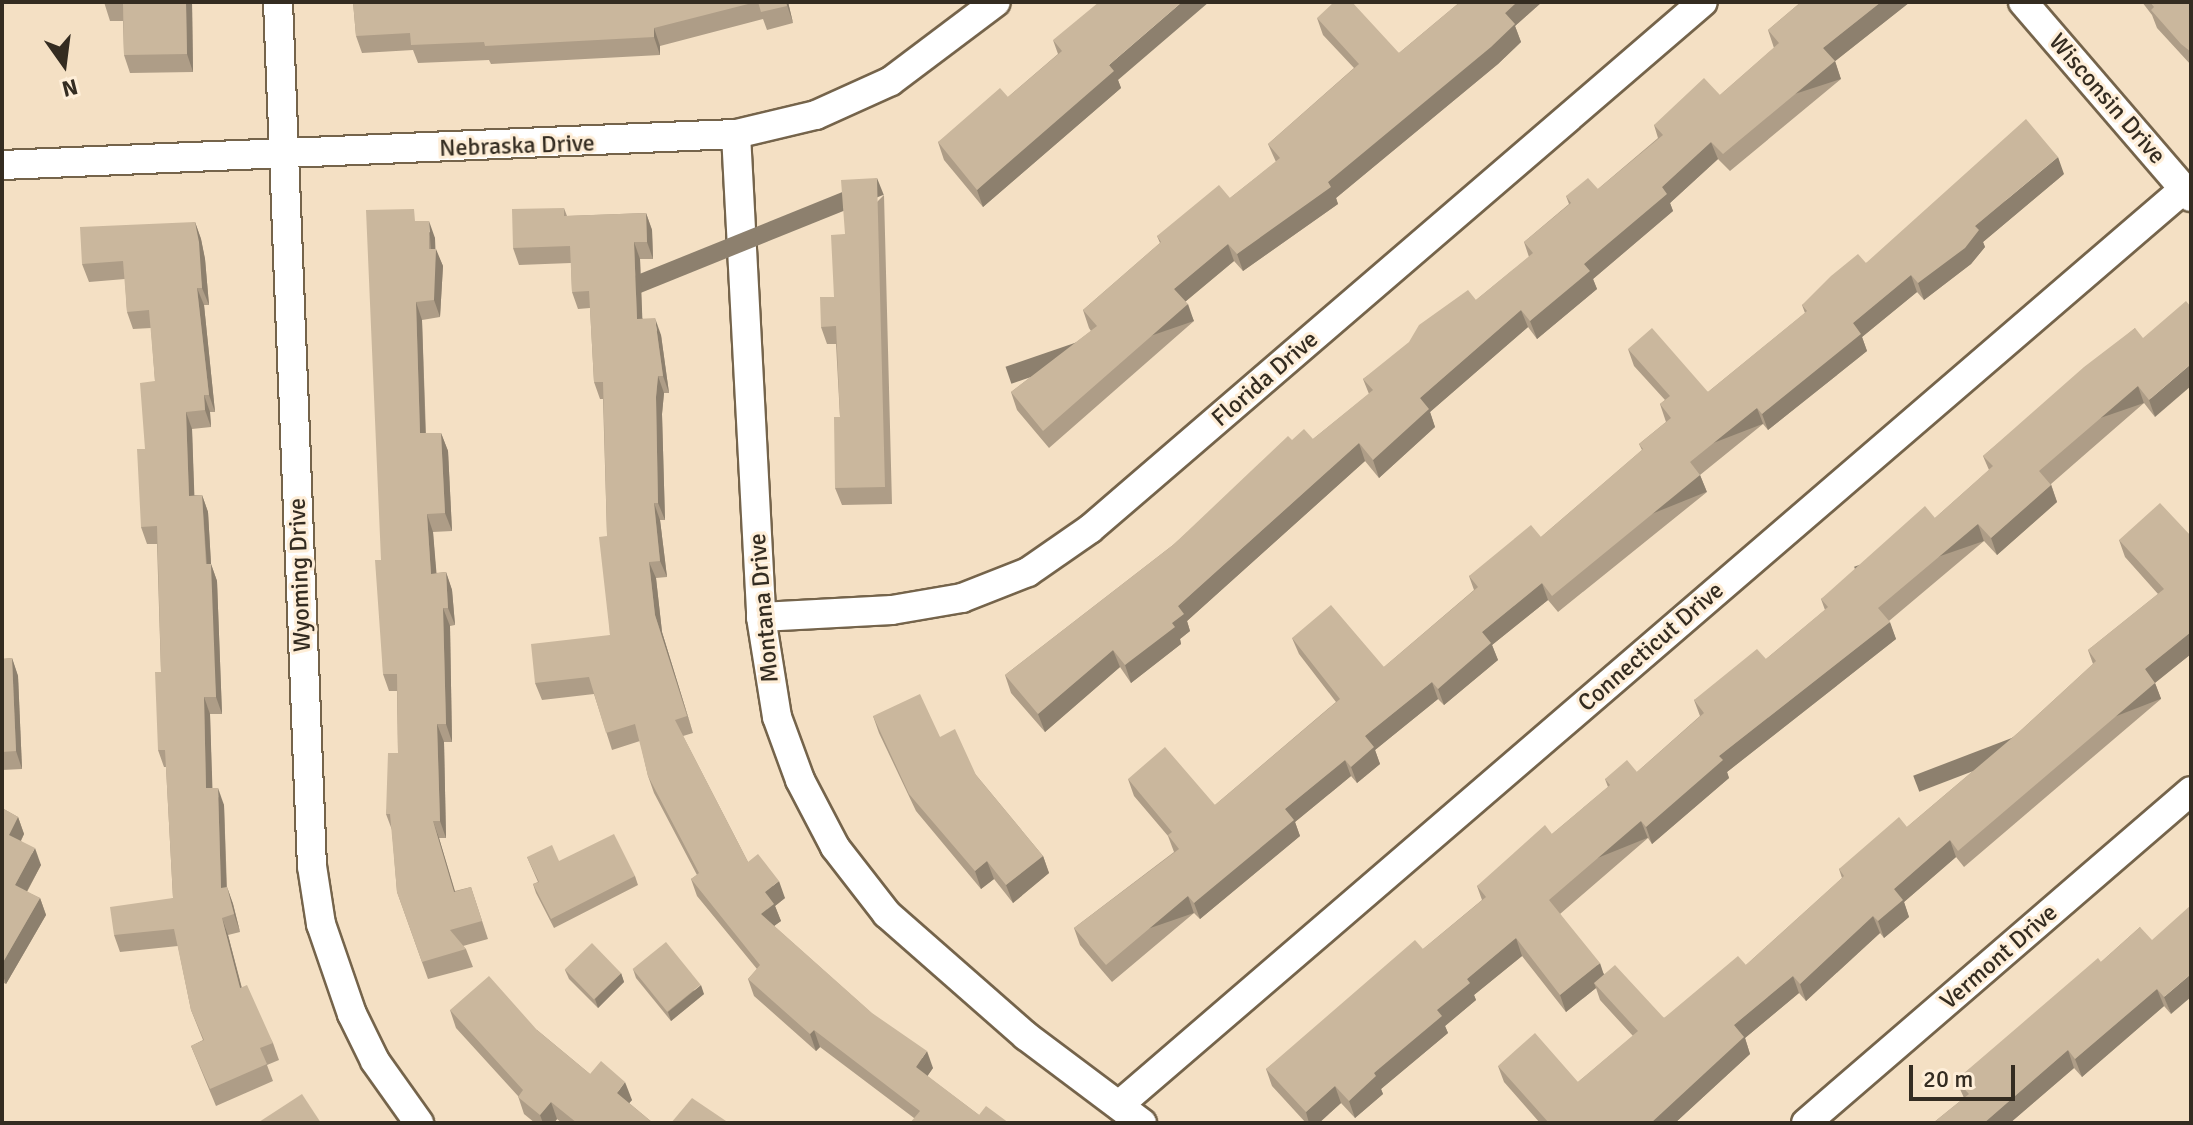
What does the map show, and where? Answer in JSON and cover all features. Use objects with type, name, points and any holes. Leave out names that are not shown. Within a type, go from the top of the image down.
[{"type":"street","name":"Wyoming Drive","points":[[278,2],[312,866],[321,924],[352,1014],[375,1061],[419,1123]]},
{"type":"street","name":"Nebraska Drive","points":[[2,165],[736,134],[816,115],[891,81],[996,2]]},
{"type":"street","name":"Florida Drive","points":[[761,617],[906,608],[962,598],[1028,572],[1090,529],[1703,2]]},
{"type":"street","name":"Wisconsin Drive","points":[[2023,2],[2188,193]]},
{"type":"street","name":"Montana Drive","points":[[736,134],[761,617],[777,717],[800,780],[854,875],[923,950],[1142,1123]]},
{"type":"street","name":"Connecticut Drive","points":[[1119,1105],[2188,193]]},
{"type":"street","name":"Vermont Drive","points":[[1806,1123],[2191,791]]},
{"type":"building","points":[[104,2],[186,2],[187,54],[124,55],[123,4]]},
{"type":"building","points":[[353,2],[756,2],[654,28],[654,37],[485,46],[484,42],[411,45],[410,33],[356,36]]},
{"type":"building","points":[[758,2],[786,2],[787,6],[761,12]]},
{"type":"building","points":[[1099,2],[1182,2],[1109,65],[1114,71],[977,190],[938,142],[1000,88],[1008,97],[1062,51],[1053,40]]},
{"type":"building","points":[[1334,2],[1352,2],[1399,53],[1460,2],[1517,2],[1505,13],[1515,24],[1328,182],[1331,187],[1237,254],[1228,244],[1174,289],[1188,304],[1043,431],[1011,392],[1097,326],[1083,310],[1161,242],[1157,236],[1219,185],[1230,198],[1280,158],[1268,144],[1359,64],[1317,18]]},
{"type":"building","points":[[1801,2],[1881,2],[1823,48],[1835,61],[1723,154],[1711,142],[1662,187],[1667,194],[1584,264],[1590,271],[1530,321],[1521,310],[1420,398],[1429,409],[1373,460],[1359,443],[1178,606],[1184,614],[1172,623],[1175,627],[1125,665],[1113,650],[1038,714],[1005,675],[1173,545],[1288,436],[1292,440],[1304,429],[1313,439],[1373,390],[1363,379],[1409,342],[1419,325],[1468,290],[1476,300],[1533,253],[1524,242],[1571,203],[1566,196],[1588,178],[1598,189],[1663,135],[1654,125],[1704,78],[1720,95],[1779,43],[1768,30]]},
{"type":"building","points":[[2150,2],[2191,2],[2191,52],[2151,10],[2154,7]]},
{"type":"building","points":[[2026,119],[2058,157],[1975,226],[1979,230],[1965,248],[1918,283],[1911,275],[1853,323],[1861,334],[1762,414],[1757,408],[1690,462],[1700,475],[1552,596],[1542,583],[1482,632],[1491,643],[1438,689],[1432,682],[1365,736],[1374,747],[1351,767],[1345,760],[1285,809],[1294,820],[1194,903],[1188,896],[1106,965],[1074,928],[1179,849],[1168,835],[1172,832],[1128,779],[1165,747],[1215,805],[1340,699],[1292,638],[1331,605],[1384,667],[1478,587],[1469,576],[1531,525],[1541,537],[1643,449],[1639,444],[1671,418],[1660,404],[1670,396],[1628,349],[1652,328],[1708,392],[1807,311],[1802,305],[1831,276],[1858,254],[1866,263]]},
{"type":"building","points":[[877,178],[885,487],[835,488],[834,417],[840,417],[836,326],[821,327],[820,297],[834,297],[831,235],[845,234],[841,180]]},
{"type":"building","points":[[564,208],[564,216],[646,213],[647,242],[634,242],[637,319],[655,318],[663,376],[658,376],[656,397],[658,503],[654,503],[660,561],[649,562],[655,615],[687,716],[675,720],[748,862],[758,854],[779,881],[765,892],[774,904],[761,914],[872,1013],[927,1051],[916,1067],[979,1115],[986,1106],[1009,1123],[910,1123],[920,1111],[814,1030],[810,1034],[748,979],[760,965],[691,879],[699,873],[648,776],[635,724],[606,733],[589,677],[535,683],[531,644],[610,635],[599,537],[607,536],[603,382],[594,382],[589,291],[572,292],[570,246],[513,248],[512,209]]},
{"type":"building","points":[[414,209],[415,221],[429,221],[429,249],[436,249],[434,300],[416,302],[420,433],[441,433],[445,513],[427,514],[431,574],[446,572],[448,608],[443,608],[446,724],[437,724],[440,821],[433,821],[454,892],[471,887],[482,921],[450,930],[466,949],[422,962],[397,892],[390,814],[386,814],[388,753],[398,753],[397,674],[383,674],[375,560],[381,560],[366,210]]},
{"type":"building","points":[[195,222],[202,288],[197,288],[209,395],[204,395],[205,410],[186,412],[189,496],[202,495],[206,564],[211,564],[216,697],[204,697],[206,788],[218,788],[221,888],[227,887],[234,914],[222,918],[240,988],[247,985],[273,1043],[260,1048],[267,1064],[210,1089],[191,1046],[204,1040],[191,1010],[174,929],[114,935],[110,907],[173,898],[165,750],[158,750],[155,672],[161,672],[157,526],[141,527],[137,449],[145,449],[140,383],[155,381],[149,310],[127,312],[123,261],[82,264],[80,227]]},
{"type":"building","points":[[2186,301],[2191,307],[2191,364],[2149,400],[2138,386],[2039,471],[2051,485],[1991,538],[1978,524],[1878,608],[1890,622],[1719,756],[1723,760],[1646,827],[1641,821],[1549,900],[1600,963],[1560,995],[1516,938],[1467,979],[1470,983],[1437,1010],[1442,1016],[1374,1073],[1376,1076],[1349,1101],[1335,1086],[1306,1112],[1266,1069],[1415,940],[1423,949],[1486,897],[1477,886],[1545,825],[1552,834],[1610,785],[1605,779],[1627,760],[1637,772],[1704,713],[1694,700],[1757,649],[1766,659],[1828,607],[1821,599],[1925,506],[1935,518],[1993,466],[1983,456],[2084,367],[2135,328],[2143,338]]},
{"type":"building","points":[[2160,503],[2191,536],[2191,632],[2145,669],[2155,683],[1958,851],[1950,840],[1894,889],[1903,900],[1878,921],[1873,916],[1800,984],[1793,976],[1734,1025],[1744,1037],[1651,1123],[1549,1123],[1498,1066],[1535,1033],[1578,1082],[1638,1031],[1594,983],[1615,965],[1664,1018],[1738,956],[1746,965],[1844,876],[1839,869],[1899,817],[1907,827],[2019,732],[2096,661],[2088,650],[2164,589],[2119,540]]},
{"type":"building","points":[[12,658],[16,751],[2,752],[2,659]]},
{"type":"building","points":[[920,694],[940,737],[955,729],[976,775],[1043,856],[1006,885],[987,861],[975,871],[909,794],[873,716]]},
{"type":"building","points":[[2,808],[18,817],[9,835],[35,848],[15,885],[40,898],[2,964]]},
{"type":"building","points":[[614,834],[635,876],[551,919],[533,884],[539,882],[527,857],[552,845],[559,861]]},
{"type":"building","points":[[2191,905],[2191,974],[2164,997],[2157,989],[2075,1059],[2068,1050],[1984,1123],[1933,1123],[1969,1094],[1956,1080],[2098,958],[2101,962],[2140,927],[2152,940]]},
{"type":"building","points":[[666,942],[701,985],[667,1012],[633,969]]},
{"type":"building","points":[[592,943],[621,973],[594,1000],[565,969]]},
{"type":"building","points":[[489,976],[537,1030],[590,1074],[601,1061],[625,1082],[617,1093],[653,1123],[577,1123],[551,1102],[540,1115],[518,1097],[523,1090],[450,1010]]},
{"type":"building","points":[[302,1094],[321,1123],[259,1122]]},
{"type":"building","points":[[692,1098],[729,1123],[671,1123]]}]
